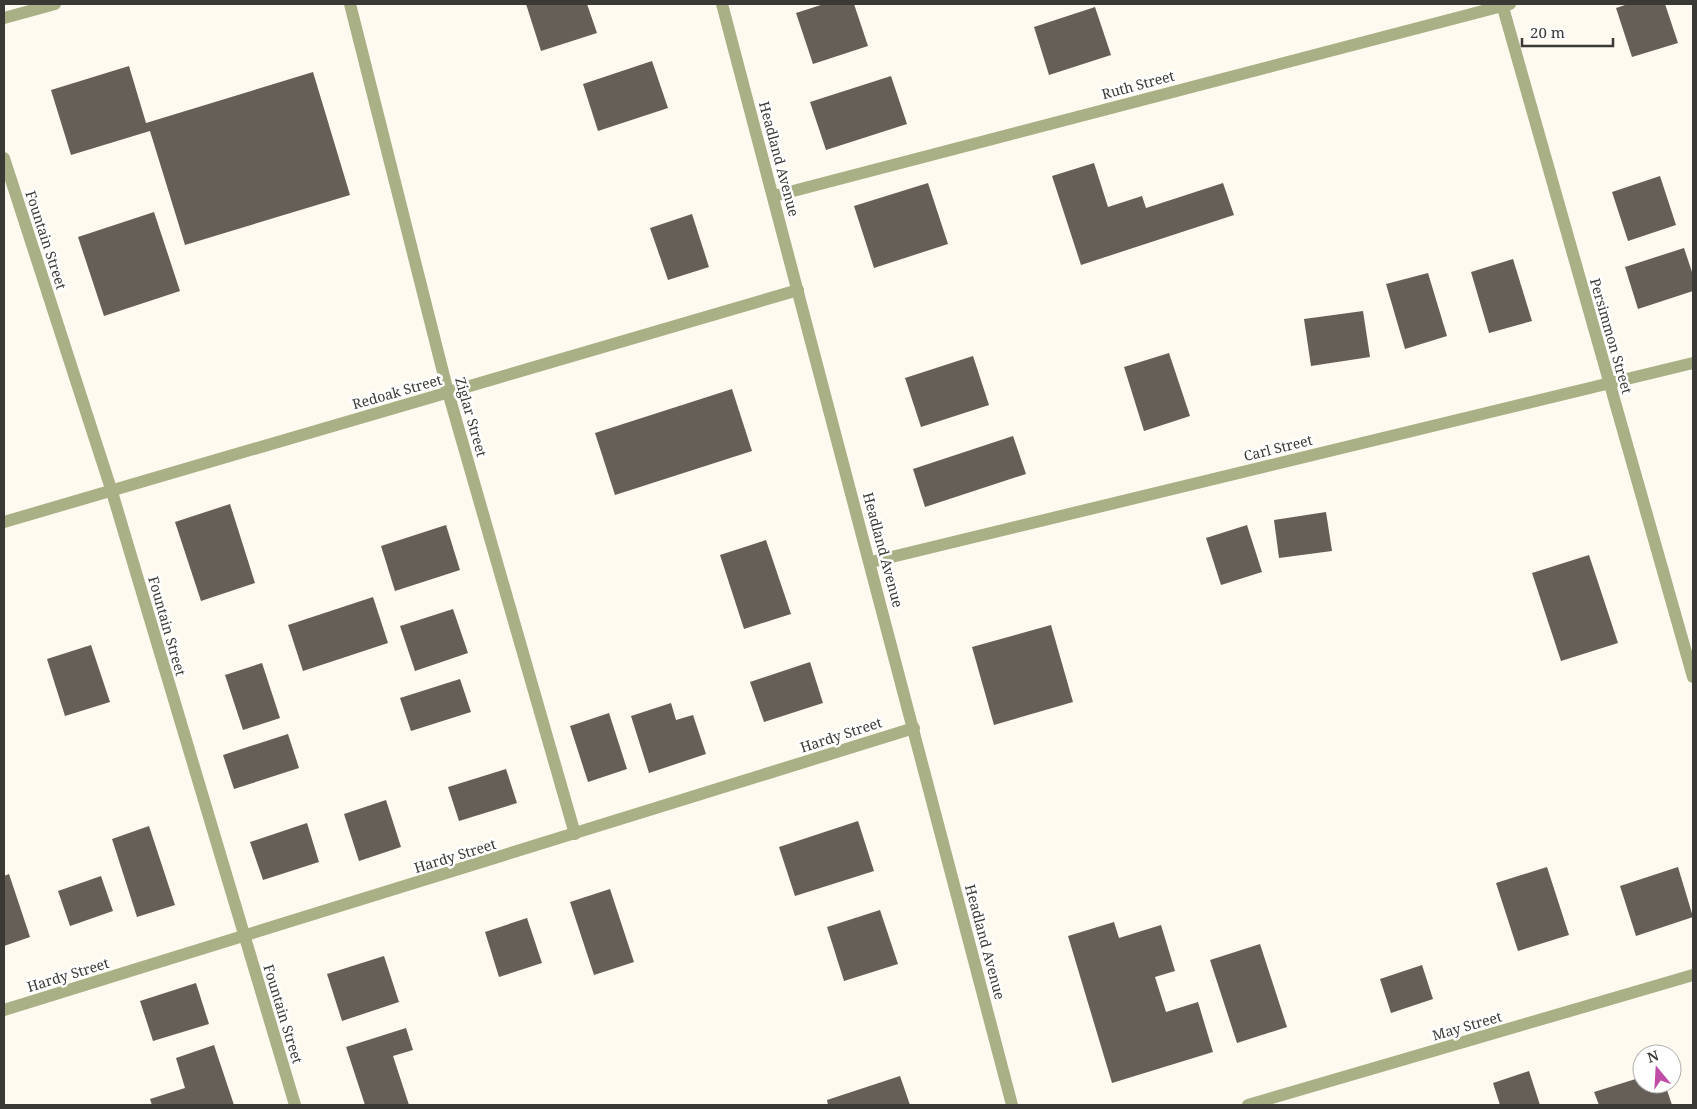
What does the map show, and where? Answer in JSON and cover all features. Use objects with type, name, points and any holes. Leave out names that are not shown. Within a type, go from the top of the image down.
[{"type":"street","points":[[4,18],[55,4]]},
{"type":"street","name":"Ziglar Street","points":[[350,4],[448,392],[575,834]]},
{"type":"street","name":"Headland Avenue","points":[[722,4],[1012,1105]]},
{"type":"street","name":"Ruth Street","points":[[774,196],[1505,4]]},
{"type":"street","name":"Persimmon Street","points":[[1505,4],[1693,677]]},
{"type":"street","name":"Fountain Street","points":[[4,158],[112,492],[295,1105]]},
{"type":"street","name":"Redoak Street","points":[[4,522],[798,290]]},
{"type":"street","name":"Carl Street","points":[[870,562],[1693,363]]},
{"type":"street","name":"Hardy Street","points":[[4,1010],[914,728]]},
{"type":"street","name":"May Street","points":[[1248,1105],[1693,975]]},
{"type":"building","points":[[526,4],[587,4],[597,33],[541,51]]},
{"type":"building","points":[[824,4],[854,4],[868,46],[813,64],[796,13]]},
{"type":"building","points":[[1628,4],[1665,4],[1678,43],[1632,57],[1616,8]]},
{"type":"building","points":[[1095,7],[1111,55],[1049,75],[1034,27]]},
{"type":"building","points":[[652,61],[668,108],[598,131],[583,84]]},
{"type":"building","points":[[129,66],[146,123],[313,72],[350,195],[185,245],[150,131],[71,155],[51,90]]},
{"type":"building","points":[[891,76],[907,124],[826,150],[810,102]]},
{"type":"building","points":[[1094,163],[1108,207],[1142,196],[1146,208],[1223,183],[1234,215],[1081,265],[1052,176]]},
{"type":"building","points":[[1660,176],[1676,225],[1628,241],[1612,192]]},
{"type":"building","points":[[928,183],[948,244],[874,268],[854,206]]},
{"type":"building","points":[[154,212],[180,291],[104,316],[78,237]]},
{"type":"building","points":[[692,214],[709,267],[668,280],[650,228]]},
{"type":"building","points":[[1684,248],[1693,275],[1693,291],[1638,309],[1625,267]]},
{"type":"building","points":[[1513,259],[1532,321],[1489,333],[1471,272]]},
{"type":"building","points":[[1428,273],[1447,336],[1405,349],[1386,284]]},
{"type":"building","points":[[1363,311],[1370,357],[1311,366],[1304,319]]},
{"type":"building","points":[[1169,353],[1190,416],[1144,431],[1124,367]]},
{"type":"building","points":[[973,356],[989,405],[921,427],[905,378]]},
{"type":"building","points":[[732,389],[752,451],[615,495],[595,433]]},
{"type":"building","points":[[1013,436],[1026,474],[925,507],[913,469]]},
{"type":"building","points":[[230,504],[255,583],[201,601],[175,522]]},
{"type":"building","points":[[1326,512],[1332,551],[1279,558],[1274,520]]},
{"type":"building","points":[[446,525],[460,570],[395,591],[381,546]]},
{"type":"building","points":[[1247,525],[1262,572],[1221,585],[1206,538]]},
{"type":"building","points":[[766,540],[791,614],[744,629],[720,555]]},
{"type":"building","points":[[1589,555],[1618,643],[1561,661],[1532,573]]},
{"type":"building","points":[[373,597],[388,643],[303,671],[288,625]]},
{"type":"building","points":[[453,609],[468,653],[415,671],[400,626]]},
{"type":"building","points":[[1051,625],[1073,702],[994,725],[972,647]]},
{"type":"building","points":[[91,645],[110,702],[65,716],[47,659]]},
{"type":"building","points":[[810,662],[823,703],[764,722],[750,682]]},
{"type":"building","points":[[262,663],[280,718],[243,730],[225,675]]},
{"type":"building","points":[[460,679],[471,712],[411,731],[400,698]]},
{"type":"building","points":[[671,703],[676,720],[693,715],[706,754],[649,773],[631,716]]},
{"type":"building","points":[[609,713],[627,769],[588,782],[570,726]]},
{"type":"building","points":[[288,734],[299,768],[234,789],[223,755]]},
{"type":"building","points":[[506,769],[517,803],[459,821],[448,787]]},
{"type":"building","points":[[386,800],[401,847],[359,861],[344,814]]},
{"type":"building","points":[[858,821],[874,871],[795,896],[779,847]]},
{"type":"building","points":[[307,823],[319,862],[263,880],[250,842]]},
{"type":"building","points":[[149,826],[175,905],[137,917],[112,839]]},
{"type":"building","points":[[1547,867],[1569,935],[1518,951],[1496,883]]},
{"type":"building","points":[[1678,867],[1693,917],[1636,936],[1620,886]]},
{"type":"building","points":[[9,874],[30,937],[4,946],[4,876]]},
{"type":"building","points":[[101,876],[113,911],[70,926],[58,891]]},
{"type":"building","points":[[610,889],[634,962],[594,975],[570,902]]},
{"type":"building","points":[[880,910],[898,964],[844,981],[827,927]]},
{"type":"building","points":[[527,918],[542,963],[499,977],[485,932]]},
{"type":"building","points":[[1114,922],[1119,938],[1161,925],[1175,971],[1155,977],[1166,1012],[1198,1002],[1213,1052],[1112,1083],[1068,936]]},
{"type":"building","points":[[1260,944],[1287,1027],[1237,1043],[1210,960]]},
{"type":"building","points":[[384,956],[399,1002],[342,1021],[327,974]]},
{"type":"building","points":[[1422,965],[1433,999],[1391,1013],[1380,979]]},
{"type":"building","points":[[196,983],[209,1024],[153,1041],[140,1001]]},
{"type":"building","points":[[406,1028],[413,1050],[393,1056],[409,1105],[365,1105],[346,1047]]},
{"type":"building","points":[[214,1045],[234,1105],[152,1105],[150,1099],[185,1088],[176,1058]]},
{"type":"building","points":[[1529,1071],[1540,1105],[1500,1105],[1493,1083]]},
{"type":"building","points":[[900,1076],[910,1105],[828,1105],[827,1100]]},
{"type":"building","points":[[1632,1080],[1632,1094],[1668,1094],[1672,1105],[1599,1105],[1594,1092]]}]
